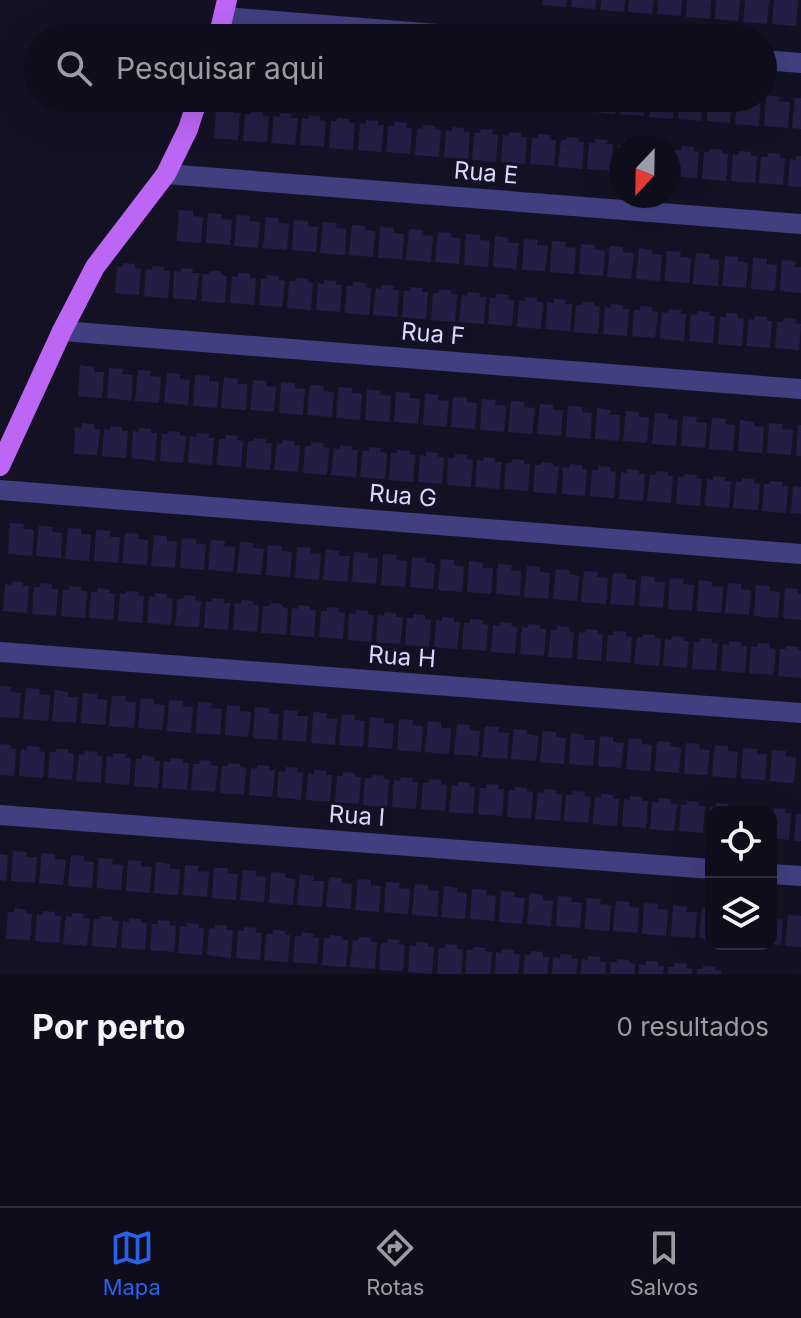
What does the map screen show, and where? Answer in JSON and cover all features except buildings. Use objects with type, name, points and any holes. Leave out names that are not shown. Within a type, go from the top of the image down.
[{"type":"main road","points":[[0,466],[95,267],[166,174],[193,112]]},
{"type":"street","points":[[226,9],[361,24]]},
{"type":"street","points":[[777,61],[801,63]]},
{"type":"street","name":"Rua E","points":[[166,174],[801,224]]},
{"type":"street","name":"Rua F","points":[[62,331],[801,389]]},
{"type":"street","name":"Rua G","points":[[0,490],[801,554]]},
{"type":"street","name":"Rua H","points":[[0,652],[801,713]]},
{"type":"street","name":"Rua I","points":[[0,815],[705,869]]},
{"type":"street","points":[[777,874],[801,876]]}]
